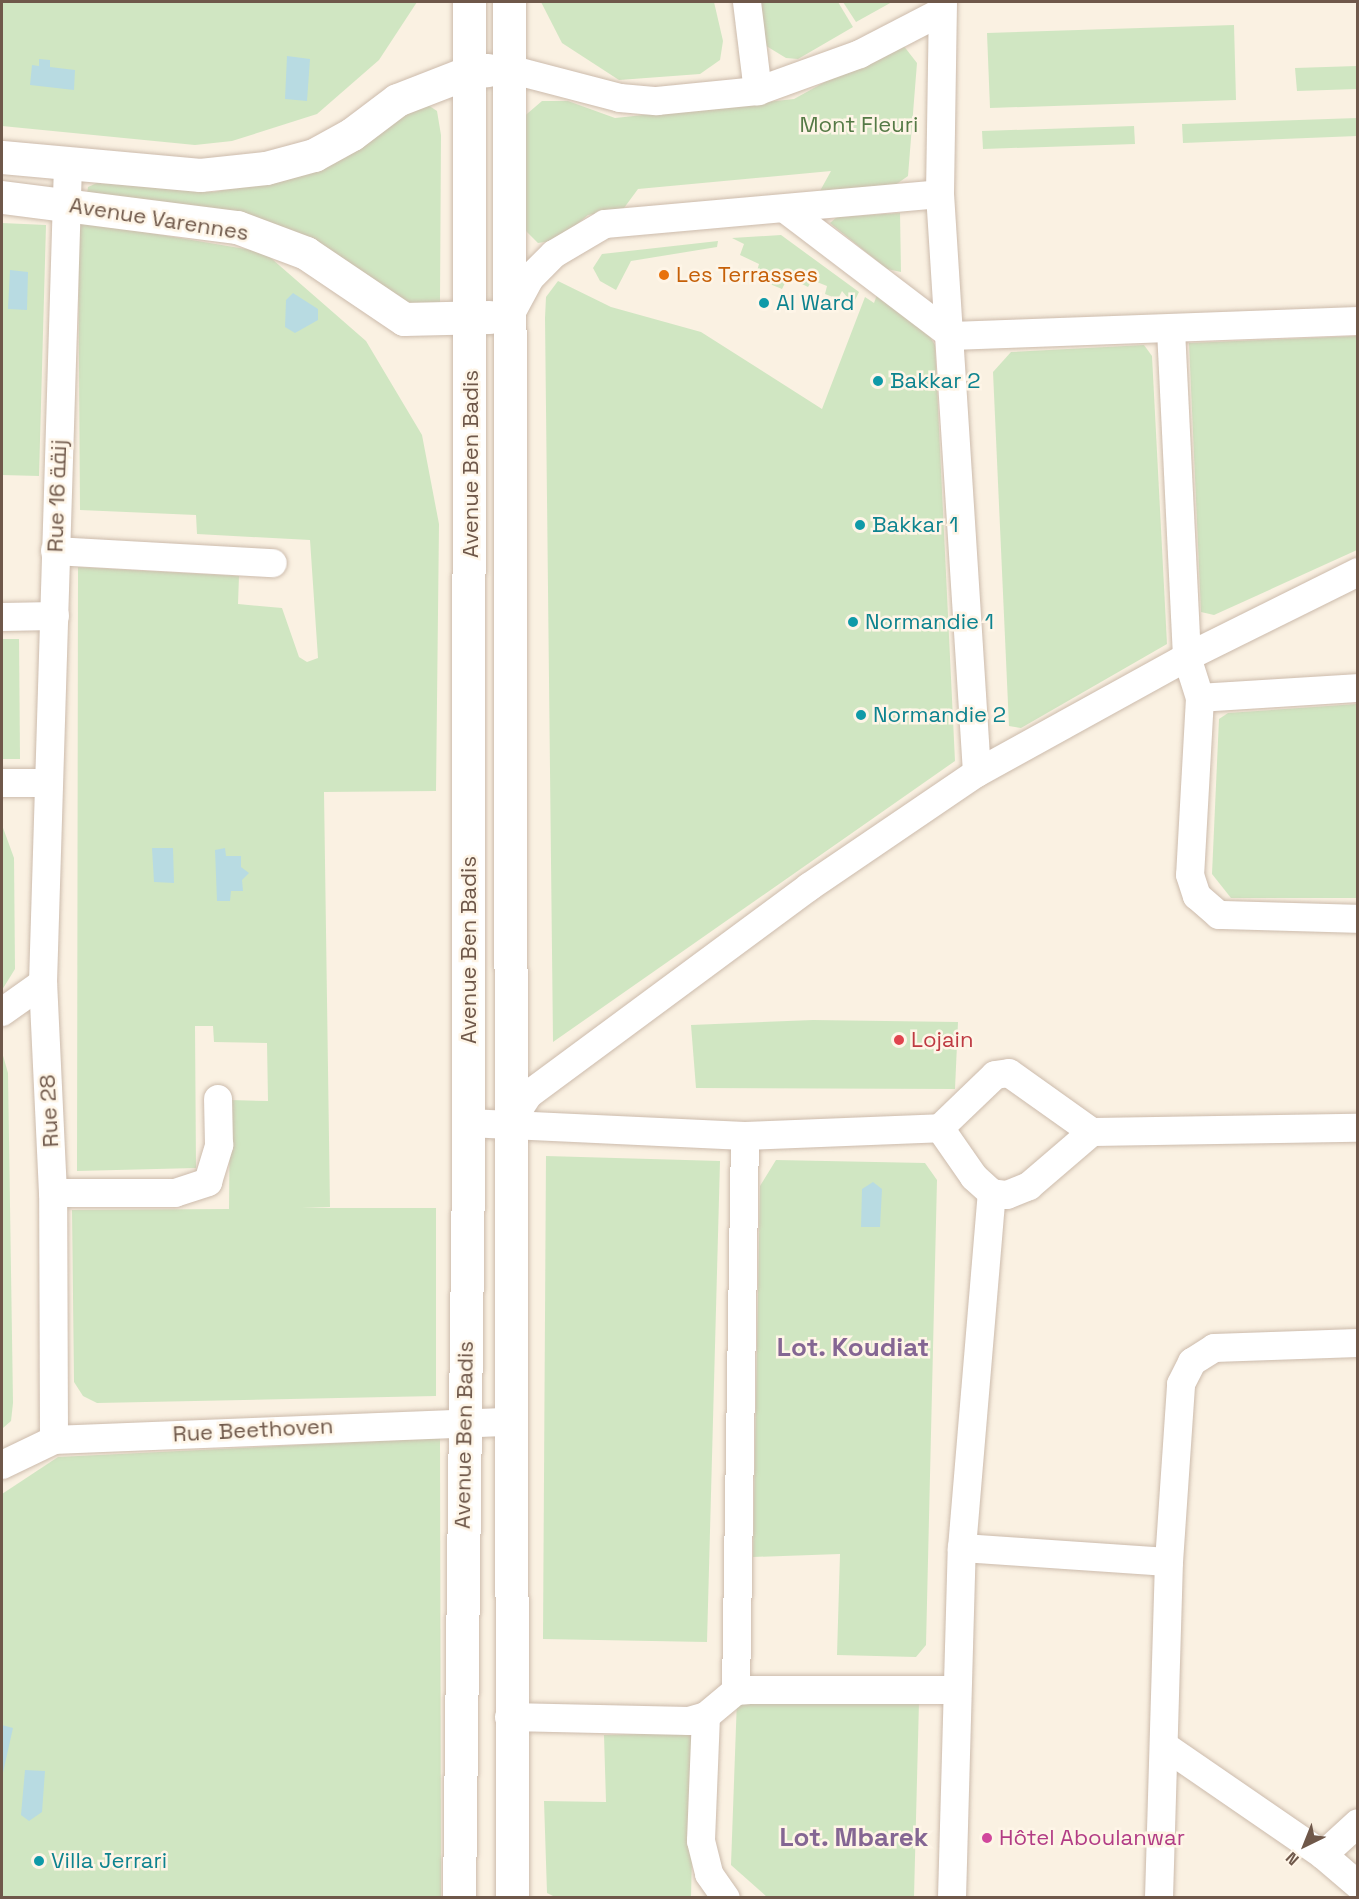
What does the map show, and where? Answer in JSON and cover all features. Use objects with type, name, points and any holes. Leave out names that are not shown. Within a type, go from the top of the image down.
[{"type":"main road","name":"Avenue Ben Badis","points":[[459,1898],[468,1123],[470,2]]},
{"type":"main road","name":"Avenue Ben Badis","points":[[509,2],[509,1717],[512,1898]]},
{"type":"main road","name":"Avenue Varennes","points":[[2,157],[200,175],[266,168],[314,154],[352,134],[398,100],[469,72],[509,69]]},
{"type":"main road","name":"Avenue Varennes","points":[[2,197],[66,203],[237,227],[306,253],[404,319],[509,317]]},
{"type":"street","points":[[747,2],[758,91]]},
{"type":"street","points":[[509,69],[620,98],[657,101],[758,91],[860,54],[942,7]]},
{"type":"street","points":[[942,7],[940,194],[952,336],[976,772]]},
{"type":"street","name":"Rue 16 زنقة","points":[[48,783],[68,163]]},
{"type":"street","points":[[509,317],[530,278],[554,254],[605,224],[788,211],[940,194]]},
{"type":"street","points":[[788,211],[952,336],[1171,330],[1358,321]]},
{"type":"street","points":[[1171,330],[1187,657],[1200,698],[1191,875],[1197,896],[1219,915],[1358,919]]},
{"type":"street","points":[[55,551],[273,563]]},
{"type":"street","points":[[510,1123],[528,1095],[809,887],[976,772],[1187,657],[1358,572]]},
{"type":"street","points":[[2,616],[54,616]]},
{"type":"street","points":[[1200,698],[1358,688]]},
{"type":"street","points":[[2,783],[48,783]]},
{"type":"street","name":"Rue 28","points":[[48,783],[43,983],[53,1193],[54,1440]]},
{"type":"street","points":[[2,1012],[43,983]]},
{"type":"street","points":[[468,1123],[510,1123],[745,1136],[940,1128],[995,1075],[1009,1073],[1092,1132],[1358,1128]]},
{"type":"street","points":[[53,1193],[175,1193],[208,1182],[219,1145],[218,1099]]},
{"type":"street","points":[[940,1128],[992,1193],[962,1548],[955,1690],[952,1898]]},
{"type":"street","points":[[992,1193],[1007,1195],[1029,1186],[1092,1132]]},
{"type":"street","points":[[736,1691],[745,1136]]},
{"type":"street","points":[[1160,1898],[1166,1747],[1169,1562],[1181,1384],[1192,1362],[1214,1348],[1358,1343]]},
{"type":"street","name":"Rue Beethoven","points":[[2,1465],[54,1440],[463,1421],[509,1422]]},
{"type":"street","points":[[962,1548],[1169,1562]]},
{"type":"street","points":[[509,1717],[689,1721],[706,1716],[736,1691],[955,1690]]},
{"type":"street","points":[[706,1716],[701,1841],[709,1874],[726,1898]]},
{"type":"street","points":[[1166,1747],[1323,1855],[1358,1886]]},
{"type":"street","points":[[1323,1855],[1358,1823]]},
{"type":"green space","points":[[2,2],[417,2],[379,60],[317,114],[232,141],[195,145],[2,126]]},
{"type":"green space","points":[[541,2],[714,2],[723,41],[720,60],[700,74],[619,80],[562,43]]},
{"type":"green space","points":[[754,2],[838,2],[853,27],[798,59],[786,58],[763,44]]},
{"type":"green space","points":[[843,2],[892,2],[856,22]]},
{"type":"green space","points":[[1234,25],[1236,100],[990,108],[987,33]]},
{"type":"green space","name":"Mont Fleuri","points":[[892,45],[903,45],[917,63],[908,176],[891,188],[820,191],[831,171],[638,189],[624,208],[588,215],[558,240],[538,243],[524,229],[521,119],[542,101],[568,101],[615,118],[794,99]]},
{"type":"green space","points":[[1357,66],[1357,89],[1297,91],[1295,68]]},
{"type":"green space","points":[[425,103],[437,111],[441,135],[440,303],[429,317],[349,266],[87,194],[88,187],[97,183],[214,192],[279,178]]},
{"type":"green space","points":[[1357,118],[1357,136],[1183,143],[1182,124]]},
{"type":"green space","points":[[1134,126],[1135,144],[983,149],[982,131]]},
{"type":"green space","points":[[900,213],[901,272],[887,269],[830,223],[837,217]]},
{"type":"green space","points":[[78,221],[264,252],[366,341],[422,435],[439,524],[436,791],[324,792],[330,1207],[302,1208],[436,1208],[436,1396],[97,1403],[83,1396],[74,1382],[72,1210],[229,1209],[230,1100],[268,1101],[267,1043],[214,1042],[213,1026],[195,1026],[196,1168],[77,1171],[78,567],[239,576],[238,604],[282,608],[299,657],[307,662],[318,658],[310,540],[197,534],[196,515],[80,510]]},
{"type":"green space","points":[[2,223],[46,225],[39,476],[2,475]]},
{"type":"green space","points":[[781,235],[859,292],[853,304],[842,291],[838,299],[825,294],[827,286],[812,280],[808,287],[788,277],[782,289],[755,278],[759,264],[740,255],[744,244],[732,238]]},
{"type":"green space","points":[[718,241],[717,247],[631,261],[616,290],[600,281],[593,268],[602,254]]},
{"type":"green space","points":[[558,281],[611,307],[701,332],[822,409],[865,297],[874,303],[877,295],[930,337],[935,345],[955,761],[553,1042],[545,318],[546,297]]},
{"type":"green space","points":[[1357,336],[1357,550],[1214,615],[1201,612],[1189,343]]},
{"type":"green space","points":[[1144,345],[1152,356],[1167,644],[1021,728],[1009,726],[993,372],[1011,352]]},
{"type":"green space","points":[[2,639],[19,639],[20,759],[2,759]]},
{"type":"green space","points":[[1357,704],[1357,898],[1231,898],[1212,874],[1219,719],[1228,713]]},
{"type":"green space","points":[[2,825],[14,858],[15,969],[2,990]]},
{"type":"green space","points":[[813,1020],[958,1022],[955,1089],[696,1088],[691,1025]]},
{"type":"green space","points":[[2,1052],[8,1073],[13,1403],[11,1421],[3,1428]]},
{"type":"green space","points":[[546,1156],[720,1161],[707,1642],[543,1639]]},
{"type":"green space","points":[[776,1160],[925,1163],[937,1180],[926,1645],[916,1657],[837,1655],[840,1554],[753,1557],[760,1186]]},
{"type":"green space","points":[[440,1438],[441,1897],[2,1898],[2,1494],[58,1457]]},
{"type":"green space","points":[[737,1699],[919,1701],[914,1897],[767,1897],[731,1865]]},
{"type":"green space","points":[[695,1733],[691,1897],[555,1897],[547,1893],[544,1801],[606,1802],[604,1735]]},
{"type":"water","points":[[287,56],[310,59],[307,101],[285,99]]},
{"type":"water","points":[[39,59],[50,60],[50,67],[75,70],[74,90],[30,85],[32,65],[39,66]]},
{"type":"water","points":[[10,270],[28,272],[27,310],[8,309]]},
{"type":"water","points":[[293,293],[318,309],[318,320],[295,333],[285,327],[286,300]]},
{"type":"water","points":[[152,848],[173,848],[174,883],[154,882]]},
{"type":"water","points":[[225,848],[226,856],[241,856],[241,867],[249,873],[242,880],[243,891],[231,891],[230,901],[217,901],[215,850]]},
{"type":"water","points":[[873,1182],[882,1189],[880,1227],[861,1227],[862,1189]]},
{"type":"water","points":[[2,1725],[13,1728],[2,1777]]},
{"type":"water","points":[[25,1770],[45,1771],[42,1812],[29,1821],[21,1815]]},
{"type":"place","name":"Les Terrasses","points":[[664,275]]},
{"type":"place","name":"Al Ward","points":[[764,303]]},
{"type":"place","name":"Bakkar 2","points":[[878,381]]},
{"type":"place","name":"Bakkar 1","points":[[860,525]]},
{"type":"place","name":"Normandie 1","points":[[853,622]]},
{"type":"place","name":"Normandie 2","points":[[861,715]]},
{"type":"place","name":"Lojain","points":[[899,1040]]},
{"type":"place","name":"Hôtel Aboulanwar","points":[[987,1838]]},
{"type":"place","name":"Villa Jerrari","points":[[39,1861]]},
{"type":"district","name":"Lot. Koudiat","points":[[853,1348]]},
{"type":"district","name":"Lot. Mbarek","points":[[854,1838]]}]
